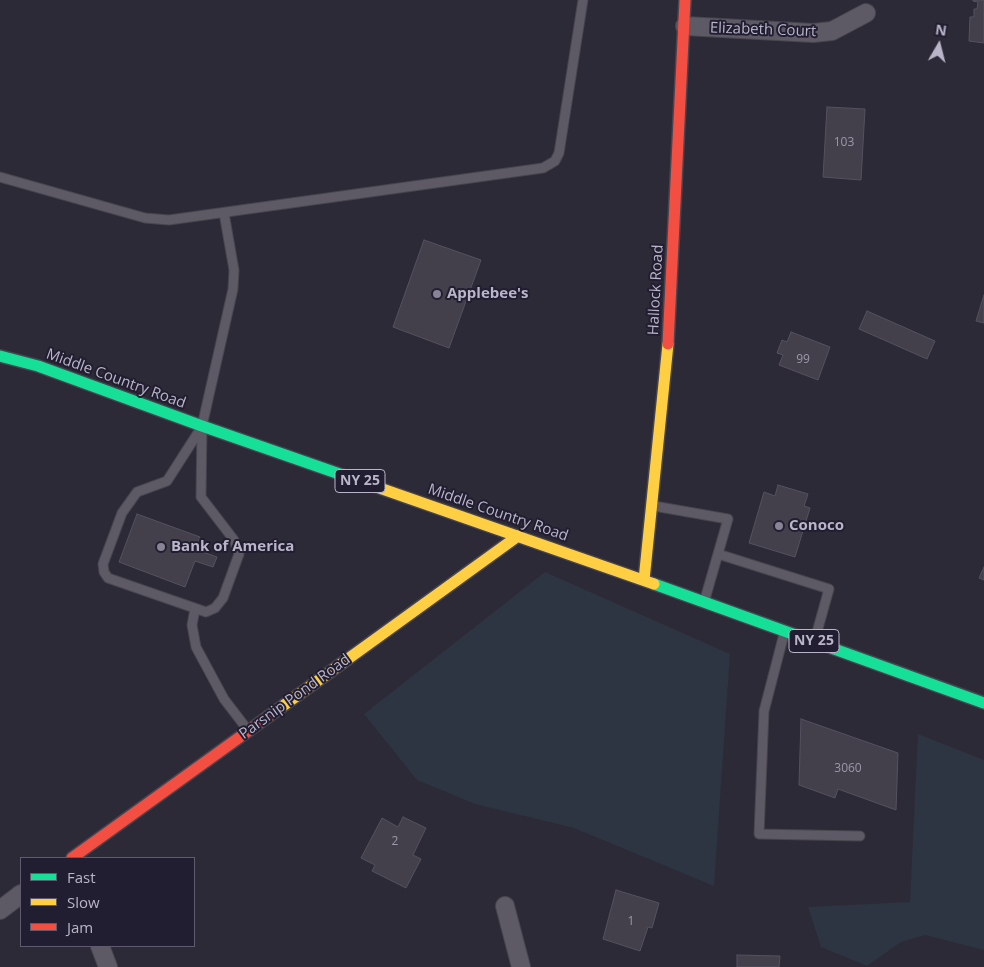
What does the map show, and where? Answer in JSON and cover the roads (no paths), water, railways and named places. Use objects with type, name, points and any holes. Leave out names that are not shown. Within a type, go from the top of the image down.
[{"type":"street","name":"Hallock Road","points":[[644,580],[669,336],[685,0]]},
{"type":"street","name":"Elizabeth Court","points":[[684,26],[813,33],[832,31],[866,13]]},
{"type":"street","name":"Middle Country Road","points":[[0,356],[38,366],[202,426],[644,580],[984,703]]},
{"type":"street","name":"Parsnip Pond Road","points":[[73,857],[518,536]]},
{"type":"street","points":[[0,910],[20,895]]},
{"type":"street","points":[[505,906],[521,967]]},
{"type":"street","points":[[100,947],[108,967]]},
{"type":"lane","points":[[0,177],[145,218],[169,220],[543,168],[555,162],[559,153],[582,0]]},
{"type":"lane","points":[[202,426],[167,481],[138,492],[122,513],[104,564],[104,572],[108,578],[206,612],[215,608],[223,598],[239,554],[234,540],[201,497],[202,426],[233,289],[234,270],[224,213]]},
{"type":"lane","points":[[652,505],[728,519],[704,602]]},
{"type":"lane","points":[[718,554],[829,589],[815,642]]},
{"type":"lane","points":[[195,609],[192,625],[196,647],[224,700],[249,731]]},
{"type":"lane","points":[[785,631],[764,711],[759,834],[860,836]]},
{"type":"place","name":"Applebee's","points":[[437,294]]},
{"type":"place","name":"Conoco","points":[[779,526]]},
{"type":"place","name":"Bank of America","points":[[161,547]]}]
